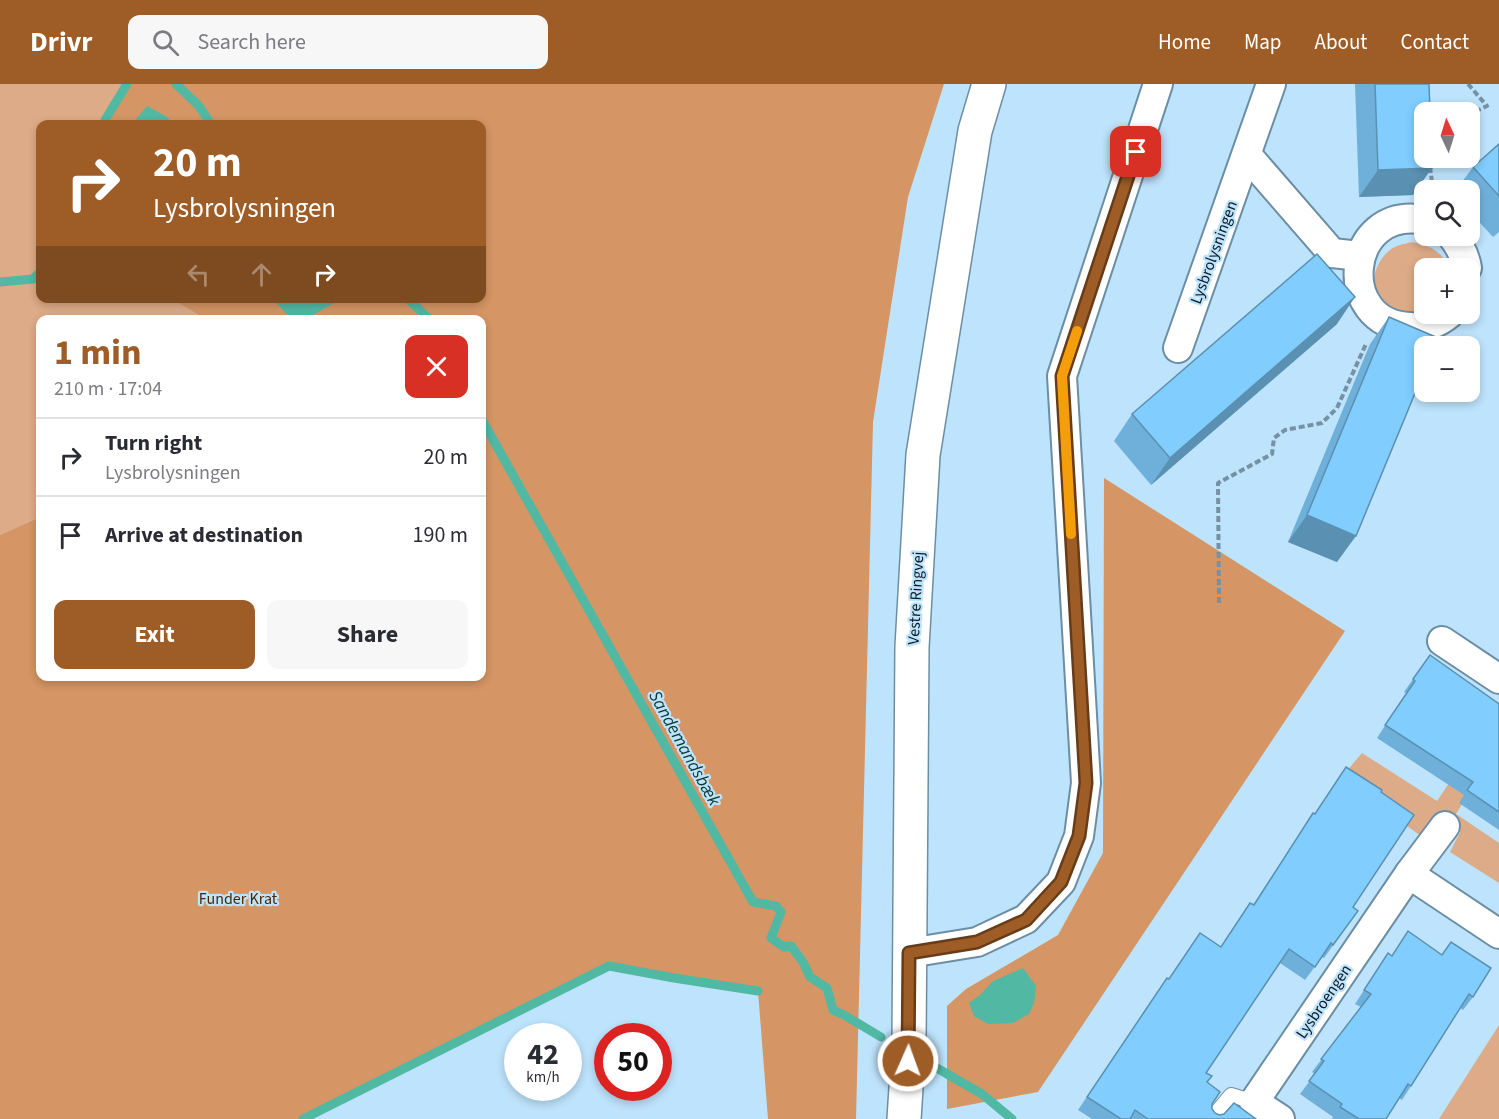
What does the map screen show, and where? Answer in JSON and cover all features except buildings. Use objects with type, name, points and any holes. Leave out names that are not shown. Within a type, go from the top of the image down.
[{"type":"main road","name":"Vestre Ringvej","points":[[904,1119],[909,1042],[912,647],[922,455],[975,131],[989,84]]},
{"type":"street","points":[[909,953],[977,942],[1026,920],[1061,882],[1079,836],[1086,783],[1062,376],[1158,84]]},
{"type":"street","name":"Lysbrolysningen","points":[[1178,348],[1271,84]]},
{"type":"street","points":[[1247,155],[1332,253],[1360,256]]},
{"type":"street","points":[[1414,219],[1392,222],[1378,230],[1367,241],[1360,256],[1359,286],[1365,300],[1375,313],[1387,322],[1402,327],[1433,324]]},
{"type":"street","points":[[1443,641],[1499,679]]},
{"type":"street","name":"Lysbroengen","points":[[1254,1102],[1409,874],[1445,826]]},
{"type":"street","points":[[1409,874],[1499,934]]},
{"type":"street","points":[[1254,1102],[1280,1119]]},
{"type":"lane","points":[[1212,1119],[1231,1095],[1254,1102]]},
{"type":"path","points":[[1468,84],[1487,106],[1480,109]]},
{"type":"path","points":[[1219,603],[1218,483],[1272,454],[1274,438],[1285,430],[1322,423],[1337,408],[1379,316]]},
{"type":"shaded area","points":[[0,84],[127,84],[104,120],[36,120],[36,303],[179,303],[198,315],[36,315],[36,519],[0,535]]},
{"type":"shaded area","points":[[147,106],[170,120],[135,120]]},
{"type":"shaded area","points":[[1412,242],[1414,246],[1426,246],[1444,258],[1414,258],[1414,315],[1390,312],[1374,287],[1376,270],[1382,259],[1390,250]]},
{"type":"shaded area","points":[[277,303],[334,303],[313,315],[287,315]]},
{"type":"shaded area","points":[[1499,709],[1499,744],[1456,814],[1499,843],[1499,883],[1450,852],[1460,832],[1438,817],[1421,836],[1341,778],[1362,753],[1437,801]]},
{"type":"shaded area","points":[[1023,968],[1036,986],[1034,1003],[1029,1014],[1013,1023],[988,1024],[974,1016],[969,1003],[993,981]]},
{"type":"shaded area","points":[[1499,1025],[1499,1119],[1439,1119]]},
{"type":"green space","name":"Funder Krat","points":[[127,84],[944,84],[908,197],[873,422],[856,1119],[768,1119],[758,991],[609,966],[303,1119],[0,1119],[0,535],[36,519],[36,681],[486,681],[486,315],[198,315],[179,303],[486,303],[486,120],[104,120]]},
{"type":"green space","points":[[1104,478],[1345,631],[1038,1092],[947,1109],[947,1006],[966,989],[1058,935],[1103,853]]},
{"type":"waterway","points":[[105,120],[127,84]]},
{"type":"waterway","name":"Sandemandsbæk","points":[[176,84],[198,105],[208,120]]},
{"type":"waterway","points":[[0,282],[33,279],[36,276]]},
{"type":"waterway","name":"Sandemandsbæk","points":[[412,303],[425,315]]},
{"type":"waterway","name":"Sandemandsbæk","points":[[486,427],[753,902],[776,906],[781,912],[771,938],[784,947],[791,946],[803,962],[810,977],[827,988],[833,1010],[881,1037]]},
{"type":"waterway","points":[[303,1119],[609,966],[758,991]]},
{"type":"waterway","name":"Sandemandsbæk","points":[[935,1067],[982,1094],[1012,1119]]},
{"type":"slow traffic","points":[[1071,534],[1062,376],[1077,331]]},
{"type":"route","points":[[908,1061],[909,953],[977,942],[1026,920],[1061,882],[1079,836],[1086,783],[1062,376],[1136,152]]}]
